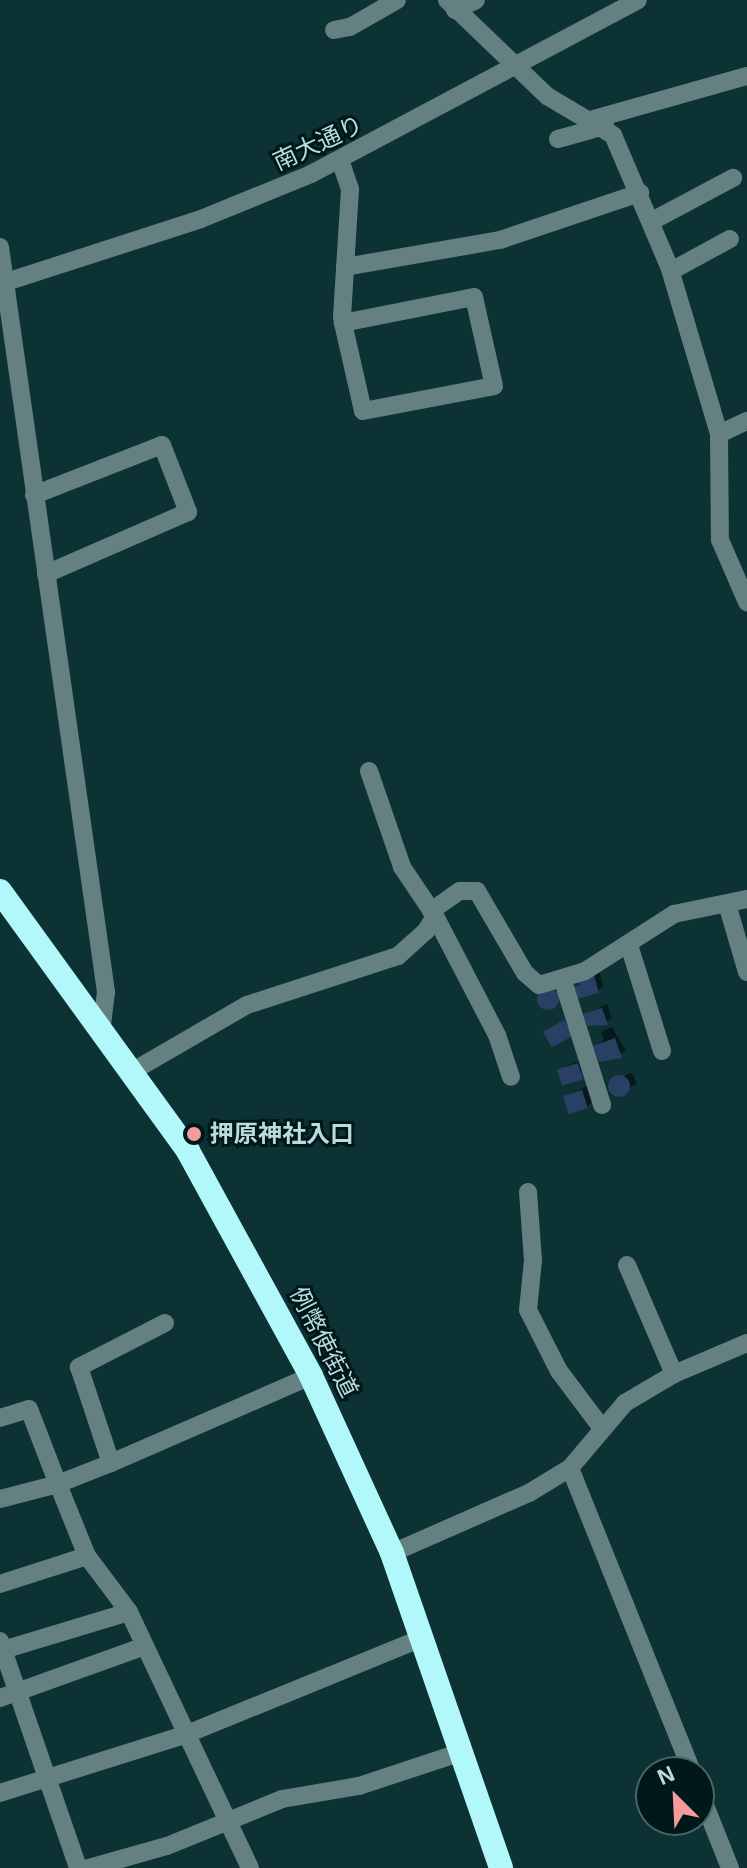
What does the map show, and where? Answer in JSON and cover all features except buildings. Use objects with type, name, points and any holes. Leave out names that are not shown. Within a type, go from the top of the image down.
[{"type":"highway","name":"例幣使街道","points":[[0,891],[102,1026],[215,1195],[311,1376],[392,1553],[501,1868]]},
{"type":"street","points":[[334,30],[350,27],[397,0]]},
{"type":"street","points":[[451,5],[476,0]]},
{"type":"street","name":"南大通り","points":[[2,284],[201,219],[340,160],[638,0]]},
{"type":"street","points":[[451,5],[547,96],[600,122],[640,193],[671,271],[719,434],[720,540],[747,602]]},
{"type":"street","points":[[558,139],[600,122],[747,76]]},
{"type":"street","points":[[340,160],[350,189],[343,323],[363,411],[494,386],[474,297],[343,323]]},
{"type":"street","points":[[652,221],[733,178]]},
{"type":"street","points":[[345,267],[500,240],[640,193]]},
{"type":"street","points":[[671,271],[730,239]]},
{"type":"street","points":[[0,247],[2,284],[106,992],[102,1026]]},
{"type":"street","points":[[719,434],[747,421]]},
{"type":"street","points":[[34,495],[162,445],[188,512],[46,574]]},
{"type":"street","points":[[369,771],[402,867],[433,914],[497,1035],[511,1077]]},
{"type":"street","points":[[133,1071],[247,1005],[398,956],[426,931],[433,914],[460,891],[477,891],[529,978],[539,985],[563,981],[629,945],[674,914],[747,899]]},
{"type":"street","points":[[727,904],[747,972]]},
{"type":"street","points":[[629,945],[662,1051]]},
{"type":"street","points":[[563,981],[602,1105]]},
{"type":"street","points":[[528,1192],[533,1260],[528,1310],[551,1359],[601,1427]]},
{"type":"street","points":[[627,1265],[674,1374]]},
{"type":"street","points":[[111,1463],[79,1367],[165,1323]]},
{"type":"street","points":[[392,1553],[529,1493],[570,1468],[601,1427],[625,1403],[674,1374],[747,1343]]},
{"type":"street","points":[[0,1499],[58,1484],[311,1376]]},
{"type":"street","points":[[0,1418],[29,1409],[87,1556],[129,1612],[250,1868]]},
{"type":"street","points":[[570,1468],[686,1756]]},
{"type":"street","points":[[0,1584],[87,1556]]},
{"type":"street","points":[[78,1868],[47,1777],[9,1695],[1,1647],[129,1612]]},
{"type":"street","points":[[0,1793],[187,1734],[422,1638]]},
{"type":"street","points":[[9,1695],[145,1646]]},
{"type":"street","points":[[89,1868],[229,1822],[282,1799],[359,1786],[462,1752]]},
{"type":"street","points":[[715,1830],[730,1868]]},
{"type":"place","name":"押原神社入口","points":[[194,1134]]}]
